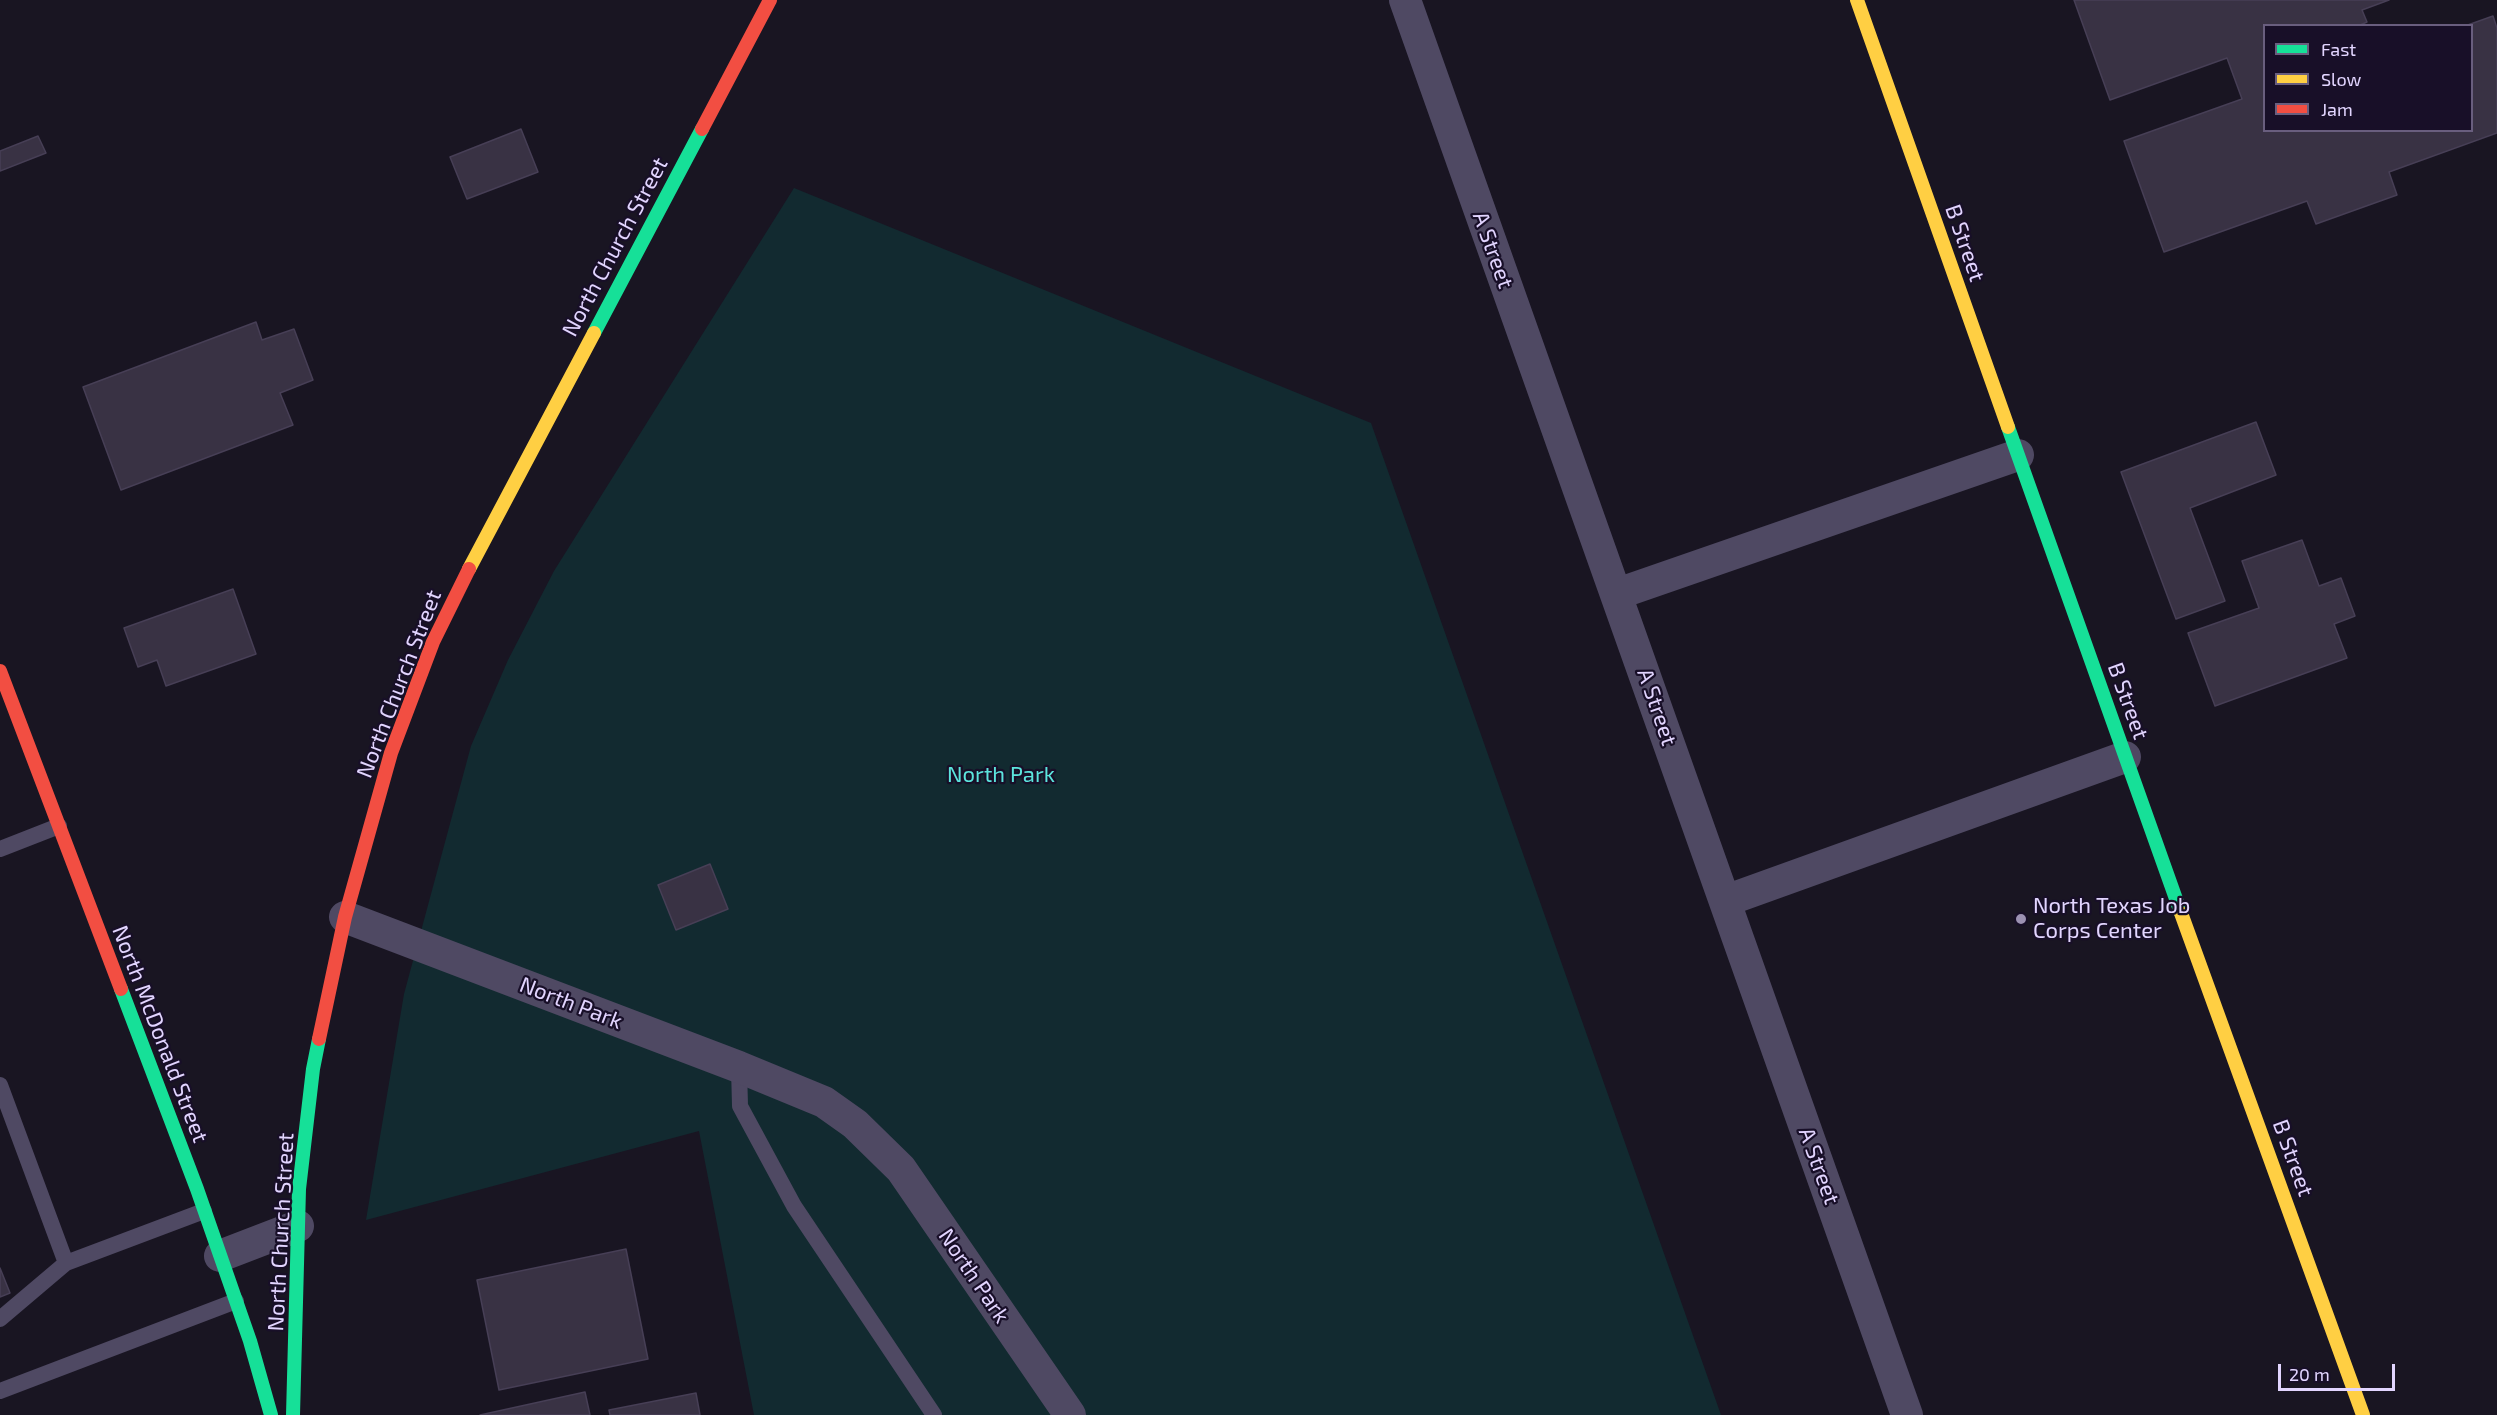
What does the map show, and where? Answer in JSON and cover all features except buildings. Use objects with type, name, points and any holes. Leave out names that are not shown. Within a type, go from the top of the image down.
[{"type":"street","name":"North Church Street","points":[[293,1415],[299,1189],[313,1069],[345,917],[391,753],[452,601],[770,0]]},
{"type":"street","name":"A Street","points":[[1405,0],[1907,1415]]},
{"type":"street","name":"B Street","points":[[1857,0],[2125,757],[2363,1415]]},
{"type":"street","points":[[1617,594],[2018,455]]},
{"type":"street","name":"North McDonald Street","points":[[0,671],[204,1211],[250,1341],[271,1415]]},
{"type":"street","points":[[1725,901],[2125,757]]},
{"type":"street","name":"North Park","points":[[345,917],[739,1067],[824,1102],[855,1124],[901,1169],[1070,1415]]},
{"type":"street","points":[[220,1256],[298,1226]]},
{"type":"lane","points":[[0,849],[59,826]]},
{"type":"lane","points":[[739,1067],[740,1106],[794,1206],[934,1415]]},
{"type":"lane","points":[[0,1085],[66,1263]]},
{"type":"lane","points":[[0,1319],[66,1263],[204,1211]]},
{"type":"lane","points":[[0,1391],[236,1301]]},
{"type":"green space","name":"North Park","points":[[794,188],[1371,423],[1721,1415],[754,1415],[699,1131],[366,1220],[404,994],[471,746],[508,660],[554,571]]},
{"type":"traffic: fast","points":[[594,333],[702,129]]},
{"type":"traffic: fast","points":[[2008,427],[2181,913]]},
{"type":"traffic: fast","points":[[121,989],[197,1189],[250,1341],[271,1415]]},
{"type":"traffic: fast","points":[[293,1415],[299,1189],[313,1069],[319,1039]]},
{"type":"traffic: slow","points":[[1857,0],[2008,427]]},
{"type":"traffic: slow","points":[[469,569],[594,333]]},
{"type":"traffic: slow","points":[[2181,913],[2363,1415]]},
{"type":"traffic: jam","points":[[702,129],[770,0]]},
{"type":"traffic: jam","points":[[319,1039],[345,917],[391,753],[433,642],[469,569]]},
{"type":"traffic: jam","points":[[0,671],[121,989]]},
{"type":"place","name":"North Texas Job Corps Center","points":[[2021,919]]}]
